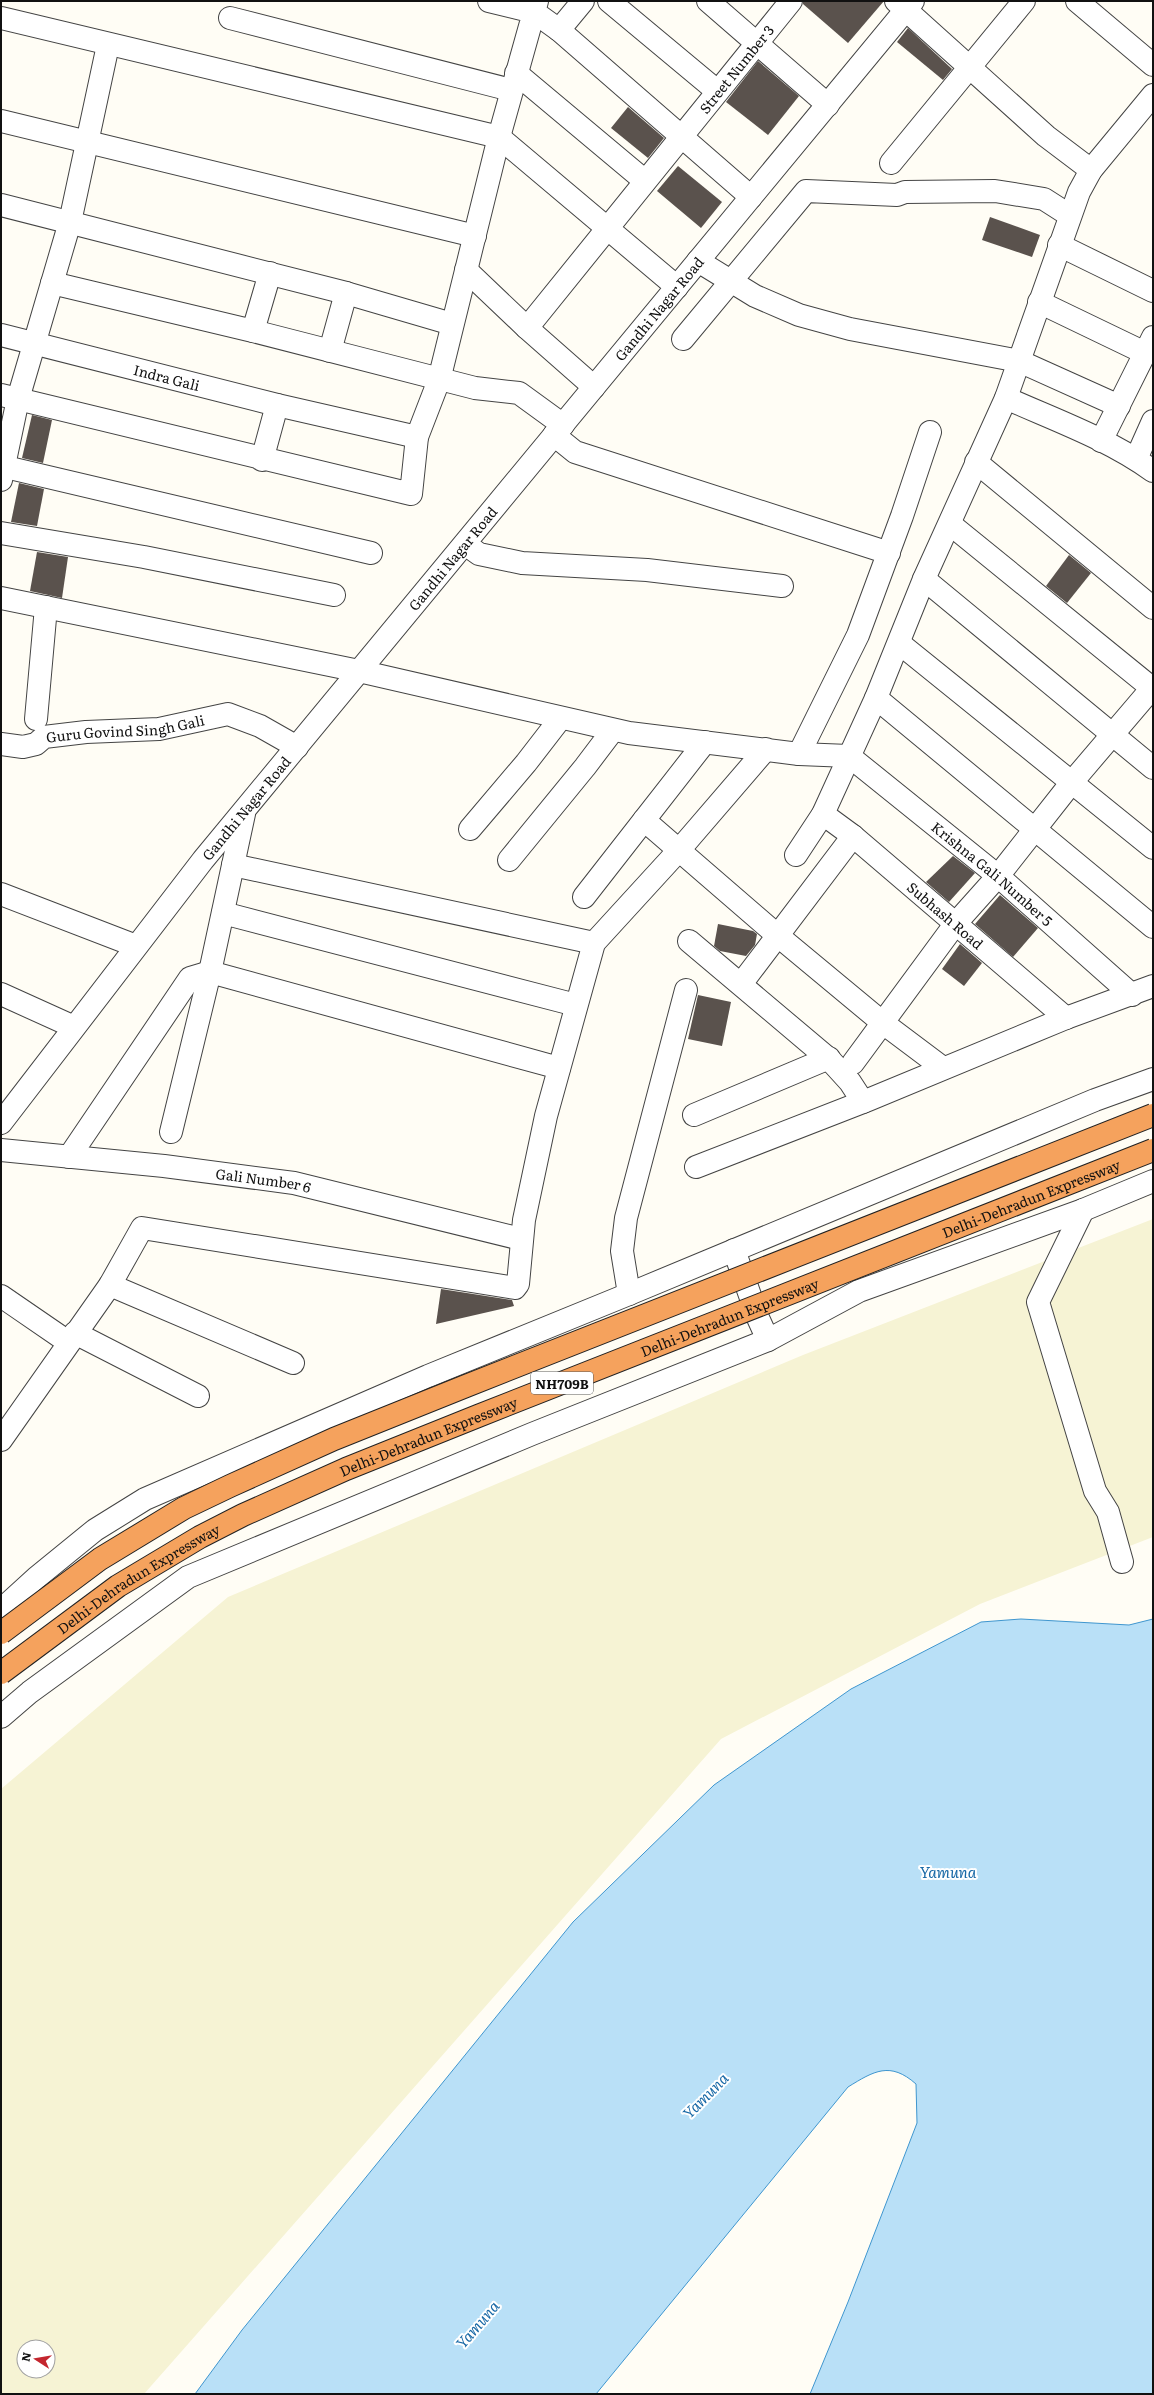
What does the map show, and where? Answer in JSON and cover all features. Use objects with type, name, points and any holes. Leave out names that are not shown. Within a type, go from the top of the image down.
[{"type":"highway","name":"NH709B","points":[[1,1633],[100,1559],[184,1508],[236,1482],[334,1439],[458,1389],[1153,1115]]},
{"type":"highway","name":"Delhi-Dehradun Expressway","points":[[1,1673],[118,1586],[200,1537],[243,1515],[346,1469],[478,1416],[1153,1150]]},
{"type":"street","points":[[489,1],[536,7],[559,30],[751,197]]},
{"type":"street","points":[[559,30],[583,1]]},
{"type":"street","points":[[609,1],[718,91]]},
{"type":"street","points":[[708,1],[756,44],[828,104]]},
{"type":"street","name":"Street Number 3","points":[[527,328],[791,1]]},
{"type":"street","points":[[891,163],[1024,1]]},
{"type":"street","points":[[1077,1],[1153,65]]},
{"type":"street","points":[[905,4],[969,67],[1046,136],[1091,170]]},
{"type":"street","name":"Gandhi Nagar Road","points":[[1,1123],[136,946],[244,811],[828,104],[905,4]]},
{"type":"street","points":[[9,397],[262,460],[411,494],[417,436],[439,380],[499,137],[536,7]]},
{"type":"street","points":[[1,18],[108,45],[499,137],[677,287]]},
{"type":"street","points":[[230,18],[514,82],[645,180]]},
{"type":"street","points":[[108,45],[89,142],[70,222],[34,342],[9,397],[2,471],[371,553]]},
{"type":"street","points":[[796,855],[823,814],[876,698],[924,579],[1006,398],[1070,215],[1091,170],[1153,95]]},
{"type":"street","points":[[1,121],[475,236]]},
{"type":"street","points":[[683,339],[806,191],[897,195],[906,192],[994,191],[1044,199],[1070,215]]},
{"type":"street","points":[[1,205],[70,222],[186,254],[270,273],[346,293],[452,324]]},
{"type":"street","points":[[1059,245],[1153,292]]},
{"type":"street","points":[[698,261],[777,307],[824,323],[1019,360],[1119,406]]},
{"type":"street","points":[[466,270],[527,328],[594,387]]},
{"type":"street","points":[[254,331],[270,273]]},
{"type":"street","points":[[52,283],[254,331],[439,380],[475,388],[519,393],[559,430],[575,452],[888,552]]},
{"type":"street","points":[[330,351],[346,293]]},
{"type":"street","points":[[1039,302],[1149,345],[1101,441]]},
{"type":"street","name":"Indra Gali","points":[[1,335],[34,342],[277,405],[417,436]]},
{"type":"street","points":[[1006,398],[1101,441],[1145,465],[1151,431]]},
{"type":"street","points":[[262,460],[277,405]]},
{"type":"street","points":[[799,754],[858,635],[930,432]]},
{"type":"street","points":[[976,462],[1153,608]]},
{"type":"street","points":[[853,1063],[956,923],[998,876],[1072,782],[1153,688],[950,524]]},
{"type":"street","points":[[1,533],[144,557],[334,595]]},
{"type":"street","points":[[465,544],[479,554],[522,563],[648,570],[782,586]]},
{"type":"street","points":[[924,579],[1153,768]]},
{"type":"street","points":[[1,598],[359,671],[612,730],[799,754],[849,756]]},
{"type":"street","points":[[36,719],[46,607]]},
{"type":"street","points":[[899,643],[1153,848]]},
{"type":"street","points":[[876,698],[1036,828],[1153,927]]},
{"type":"street","name":"Guru Govind Singh Gali","points":[[1,744],[23,747],[36,744],[44,737],[86,732],[159,729],[228,714],[260,726],[297,747]]},
{"type":"street","points":[[470,829],[526,764],[560,719]]},
{"type":"street","points":[[509,860],[586,768],[612,730]]},
{"type":"street","points":[[584,897],[705,742]]},
{"type":"street","points":[[1,1440],[110,1285],[142,1228],[512,1289],[518,1284],[521,1239],[544,1123],[594,943],[680,849],[766,750]]},
{"type":"street","name":"Krishna Gali Number 5","points":[[849,756],[998,876],[1132,995]]},
{"type":"street","points":[[172,1132],[234,865],[244,811]]},
{"type":"street","name":"Subhash Road","points":[[823,814],[853,836],[1066,1018]]},
{"type":"street","points":[[644,820],[680,849],[777,935],[883,1022],[943,1068]]},
{"type":"street","points":[[741,984],[853,836]]},
{"type":"street","points":[[234,865],[594,943]]},
{"type":"street","points":[[1,894],[136,946]]},
{"type":"street","points":[[223,913],[576,1005]]},
{"type":"street","points":[[689,941],[829,1058],[850,1082],[863,1102]]},
{"type":"street","points":[[69,1157],[190,978],[210,972],[559,1068]]},
{"type":"street","points":[[696,1167],[863,1102],[1066,1018],[1153,986]]},
{"type":"street","points":[[629,1294],[622,1251],[626,1218],[686,990]]},
{"type":"street","points":[[1,994],[74,1027]]},
{"type":"street","points":[[694,1115],[829,1058]]},
{"type":"street","points":[[1,1610],[36,1578],[95,1530],[144,1499],[428,1376],[1095,1100],[1153,1079]]},
{"type":"street","name":"Gali Number 6","points":[[1,1150],[164,1166],[294,1183],[521,1239]]},
{"type":"street","points":[[1,1717],[30,1692],[188,1577],[437,1473],[768,1340],[859,1291],[1082,1210],[1153,1182]]},
{"type":"street","points":[[1082,1210],[1038,1302],[1095,1491],[1108,1512],[1122,1562]]},
{"type":"street","points":[[734,1250],[752,1303],[768,1340]]},
{"type":"street","points":[[110,1285],[293,1363]]},
{"type":"street","points":[[1,1296],[72,1337],[198,1396]]},
{"type":"shaded area","points":[[1153,1219],[1153,1537],[980,1604],[721,1739],[144,2394],[1,2394],[1,1789],[228,1597],[803,1355]]},
{"type":"water","name":"Yamuna","points":[[1021,1619],[1129,1625],[1153,1619],[1153,2394],[810,2394],[848,2302],[917,2123],[916,2084],[907,2077],[898,2073],[882,2071],[874,2073],[848,2087],[596,2394],[195,2394],[242,2330],[573,1922],[714,1785],[851,1689],[981,1622]]},
{"type":"building","points":[[803,1],[884,1],[848,43],[803,4]]},
{"type":"building","points":[[908,28],[952,69],[943,80],[897,42]]},
{"type":"building","points":[[758,61],[799,96],[768,135],[726,102]]},
{"type":"building","points":[[628,107],[664,138],[648,158],[611,128]]},
{"type":"building","points":[[678,166],[722,202],[701,228],[657,191]]},
{"type":"building","points":[[990,217],[1040,235],[1032,257],[982,240]]},
{"type":"building","points":[[32,415],[52,420],[43,463],[22,458]]},
{"type":"building","points":[[19,483],[44,489],[37,526],[11,522]]},
{"type":"building","points":[[37,552],[68,557],[62,598],[30,591]]},
{"type":"building","points":[[1069,555],[1091,573],[1067,603],[1046,586]]},
{"type":"building","points":[[953,856],[975,873],[949,902],[926,882]]},
{"type":"building","points":[[1000,895],[1038,928],[1013,957],[975,924]]},
{"type":"building","points":[[718,924],[753,931],[757,934],[755,945],[746,956],[720,951],[714,946]]},
{"type":"building","points":[[960,944],[982,963],[964,986],[942,969]]},
{"type":"building","points":[[698,995],[731,1002],[722,1046],[688,1039]]},
{"type":"building","points":[[441,1289],[512,1300],[514,1306],[436,1324]]}]
